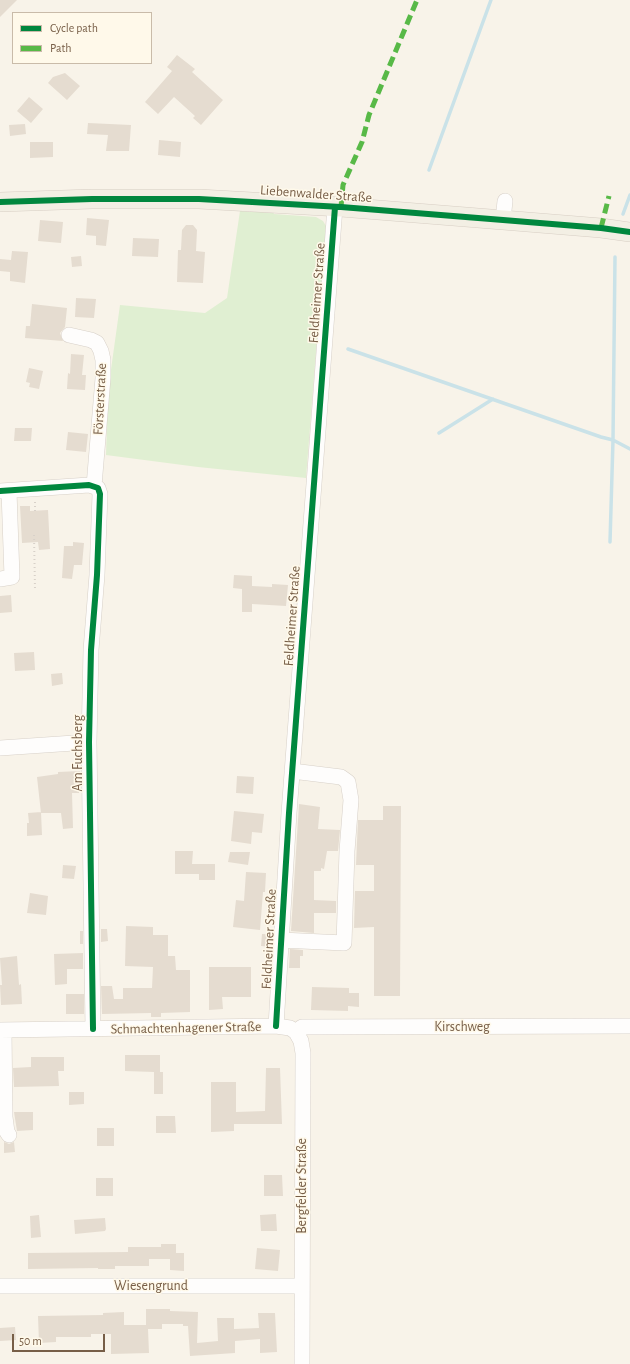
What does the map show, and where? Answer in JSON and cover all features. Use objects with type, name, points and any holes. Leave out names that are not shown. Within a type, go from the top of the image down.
[{"type":"main road","name":"Liebenwalder Straße","points":[[0,202],[173,198],[335,207],[504,210],[630,232]]},
{"type":"street","name":"Feldheimer Straße","points":[[276,1026],[292,771],[335,207]]},
{"type":"street","name":"Försterstraße","points":[[69,336],[91,340],[97,344],[101,351],[103,360],[103,378],[91,485]]},
{"type":"street","points":[[0,579],[12,577],[4,491],[91,485]]},
{"type":"street","name":"Am Fuchsberg","points":[[91,485],[98,488],[100,500],[97,575],[91,650],[89,742],[92,1029]]},
{"type":"street","name":"Am Fuchsberg","points":[[0,748],[89,742]]},
{"type":"street","points":[[281,940],[344,943],[347,851],[351,800],[348,782],[341,776],[292,771]]},
{"type":"street","points":[[276,1026],[290,1028],[296,1032]]},
{"type":"street","name":"Schmachtenhagener Straße","points":[[2,1030],[276,1026]]},
{"type":"street","name":"Kirschweg","points":[[296,1032],[302,1027],[630,1026]]},
{"type":"street","points":[[2,1030],[5,1117],[7,1132],[10,1135]]},
{"type":"street","name":"Bergfelder Straße","points":[[296,1032],[302,1041],[303,1053],[302,1364]]},
{"type":"street","name":"Wiesengrund","points":[[0,1286],[302,1286]]},
{"type":"path","points":[[34,535],[35,589]]},
{"type":"green space","points":[[240,211],[273,212],[274,214],[316,217],[323,221],[326,226],[306,478],[198,467],[106,455],[108,391],[120,305],[205,313],[227,298]]},
{"type":"building","points":[[0,0],[17,0],[0,17]]},
{"type":"building","points":[[177,55],[195,69],[192,72],[223,100],[201,125],[193,118],[195,116],[174,97],[158,114],[145,102],[172,71],[167,67]]},
{"type":"building","points":[[65,73],[80,86],[67,100],[48,83],[53,77]]},
{"type":"building","points":[[29,97],[43,109],[31,123],[17,111]]},
{"type":"building","points":[[88,123],[131,125],[129,151],[106,151],[108,135],[87,134]]},
{"type":"building","points":[[25,124],[26,134],[10,136],[9,125]]},
{"type":"building","points":[[159,140],[181,142],[180,157],[158,155]]},
{"type":"building","points":[[30,142],[53,142],[53,157],[30,158]]},
{"type":"building","points":[[87,218],[109,220],[106,246],[96,245],[96,236],[86,235]]},
{"type":"building","points":[[40,220],[63,222],[61,243],[38,241]]},
{"type":"building","points":[[186,225],[193,225],[197,230],[196,251],[205,252],[203,283],[177,282],[178,250],[181,250],[182,230]]},
{"type":"building","points":[[133,238],[159,239],[158,257],[132,256]]},
{"type":"building","points":[[12,251],[28,252],[25,283],[10,281],[10,272],[0,271],[0,259],[11,260]]},
{"type":"building","points":[[81,256],[82,266],[72,267],[71,257]]},
{"type":"building","points":[[76,298],[96,299],[94,318],[75,317]]},
{"type":"building","points":[[32,304],[67,308],[65,327],[60,333],[63,341],[25,338],[26,326],[30,326]]},
{"type":"building","points":[[71,354],[84,355],[82,375],[86,375],[85,390],[67,389],[68,373],[70,374]]},
{"type":"building","points":[[29,368],[43,371],[39,389],[29,387],[30,383],[26,382]]},
{"type":"building","points":[[15,428],[32,428],[31,441],[14,441]]},
{"type":"building","points":[[68,432],[88,434],[86,452],[66,450]]},
{"type":"building","points":[[20,506],[30,506],[30,511],[48,510],[50,549],[39,550],[38,542],[22,543]]},
{"type":"building","points":[[73,542],[84,543],[82,565],[74,565],[72,579],[62,578],[64,546],[73,546]]},
{"type":"building","points":[[234,575],[252,576],[252,586],[272,587],[272,584],[288,585],[286,606],[252,604],[252,612],[242,612],[242,589],[233,588]]},
{"type":"building","points":[[11,595],[12,612],[0,613],[0,596]]},
{"type":"building","points":[[34,652],[35,670],[15,671],[14,653]]},
{"type":"building","points":[[62,673],[63,684],[52,686],[51,674]]},
{"type":"building","points":[[80,771],[81,786],[79,786],[79,793],[72,793],[73,828],[63,829],[61,813],[41,813],[37,777],[58,774],[58,772]]},
{"type":"building","points":[[237,776],[254,777],[253,794],[236,793]]},
{"type":"building","points":[[299,804],[320,807],[318,829],[340,830],[338,851],[327,851],[324,869],[321,868],[321,871],[314,871],[314,900],[336,901],[336,913],[314,913],[314,933],[291,931]]},
{"type":"building","points":[[383,806],[401,806],[400,996],[374,996],[374,927],[354,928],[355,891],[374,891],[374,865],[356,865],[358,820],[383,820]]},
{"type":"building","points":[[234,811],[264,814],[262,833],[252,832],[251,844],[231,841]]},
{"type":"building","points":[[41,812],[42,835],[27,836],[27,823],[29,823],[28,813]]},
{"type":"building","points":[[175,851],[193,851],[192,864],[215,864],[215,880],[199,880],[199,874],[175,874]]},
{"type":"building","points":[[230,852],[250,852],[248,865],[228,862]]},
{"type":"building","points":[[63,865],[76,866],[74,879],[62,878]]},
{"type":"building","points":[[246,872],[266,873],[260,930],[233,927],[236,900],[244,901]]},
{"type":"building","points":[[30,893],[48,896],[46,915],[27,913]]},
{"type":"building","points":[[126,926],[153,927],[153,935],[168,935],[168,956],[175,956],[176,970],[190,970],[190,1012],[161,1013],[161,1017],[151,1017],[151,1013],[102,1014],[101,986],[112,986],[114,999],[123,999],[123,988],[152,988],[153,967],[125,966]]},
{"type":"building","points":[[101,929],[107,929],[108,941],[101,942]]},
{"type":"building","points":[[80,931],[83,931],[83,944],[80,944]]},
{"type":"building","points":[[262,934],[273,934],[272,947],[261,946]]},
{"type":"building","points":[[290,949],[303,950],[303,956],[300,956],[300,968],[289,968]]},
{"type":"building","points":[[83,953],[83,969],[67,969],[67,984],[55,985],[54,954]]},
{"type":"building","points":[[17,956],[22,1004],[1,1005],[0,985],[2,985],[0,958]]},
{"type":"building","points":[[209,967],[251,967],[251,997],[222,997],[223,1009],[209,1010]]},
{"type":"building","points":[[312,987],[349,988],[349,993],[359,993],[359,1007],[348,1006],[348,1011],[311,1010]]},
{"type":"building","points":[[66,994],[84,994],[84,1014],[66,1014]]},
{"type":"building","points":[[125,1055],[160,1055],[160,1072],[163,1072],[163,1094],[154,1094],[154,1072],[125,1071]]},
{"type":"building","points":[[31,1057],[64,1057],[64,1071],[58,1071],[59,1086],[14,1087],[13,1068],[31,1067]]},
{"type":"building","points":[[266,1068],[280,1068],[282,1124],[234,1124],[234,1131],[211,1132],[211,1082],[236,1082],[236,1112],[265,1111]]},
{"type":"building","points":[[69,1092],[84,1092],[84,1104],[69,1105]]},
{"type":"building","points":[[14,1112],[33,1112],[33,1130],[17,1131]]},
{"type":"building","points":[[156,1116],[175,1116],[176,1133],[156,1133]]},
{"type":"building","points":[[97,1128],[114,1128],[114,1146],[97,1146]]},
{"type":"building","points":[[4,1142],[9,1144],[14,1142],[15,1152],[4,1153]]},
{"type":"building","points":[[264,1175],[282,1175],[283,1196],[264,1196]]},
{"type":"building","points":[[96,1178],[113,1178],[113,1196],[96,1196]]},
{"type":"building","points":[[276,1214],[277,1231],[261,1231],[260,1215]]},
{"type":"building","points":[[39,1215],[41,1237],[31,1238],[30,1216]]},
{"type":"building","points":[[105,1218],[105,1231],[75,1234],[74,1220]]},
{"type":"building","points":[[161,1244],[176,1244],[176,1253],[184,1253],[184,1271],[170,1270],[170,1259],[149,1259],[149,1266],[115,1266],[115,1269],[28,1269],[28,1253],[128,1252],[128,1247],[161,1247]]},
{"type":"building","points":[[257,1248],[280,1250],[278,1271],[255,1269]]},
{"type":"building","points":[[146,1309],[170,1309],[170,1311],[198,1312],[197,1343],[218,1341],[217,1318],[234,1318],[234,1329],[259,1328],[258,1313],[275,1313],[277,1352],[260,1353],[260,1339],[235,1341],[235,1353],[190,1356],[188,1326],[183,1326],[183,1324],[162,1324],[162,1329],[148,1329],[149,1353],[111,1354],[111,1334],[91,1334],[91,1337],[56,1337],[56,1342],[39,1343],[38,1316],[103,1315],[103,1313],[124,1312],[124,1325],[146,1325]]},
{"type":"building","points":[[15,1327],[16,1340],[0,1341],[0,1328]]},
{"type":"waterway","points":[[429,170],[491,0]]},
{"type":"waterway","points":[[623,214],[630,195]]},
{"type":"waterway","points":[[610,542],[613,440],[615,257]]},
{"type":"waterway","points":[[348,349],[613,440],[630,449]]},
{"type":"waterway","points":[[439,433],[493,399]]},
{"type":"marked path","points":[[341,207],[343,185],[362,142],[369,115],[417,0]]},
{"type":"marked path","points":[[601,228],[609,196]]},
{"type":"cycle path","points":[[0,202],[92,199],[199,199],[341,207],[601,228],[630,232]]},
{"type":"cycle path","points":[[276,1026],[289,813],[335,207]]},
{"type":"cycle path","points":[[0,491],[89,485],[98,488],[100,494],[97,575],[91,650],[89,742],[93,1029]]}]
